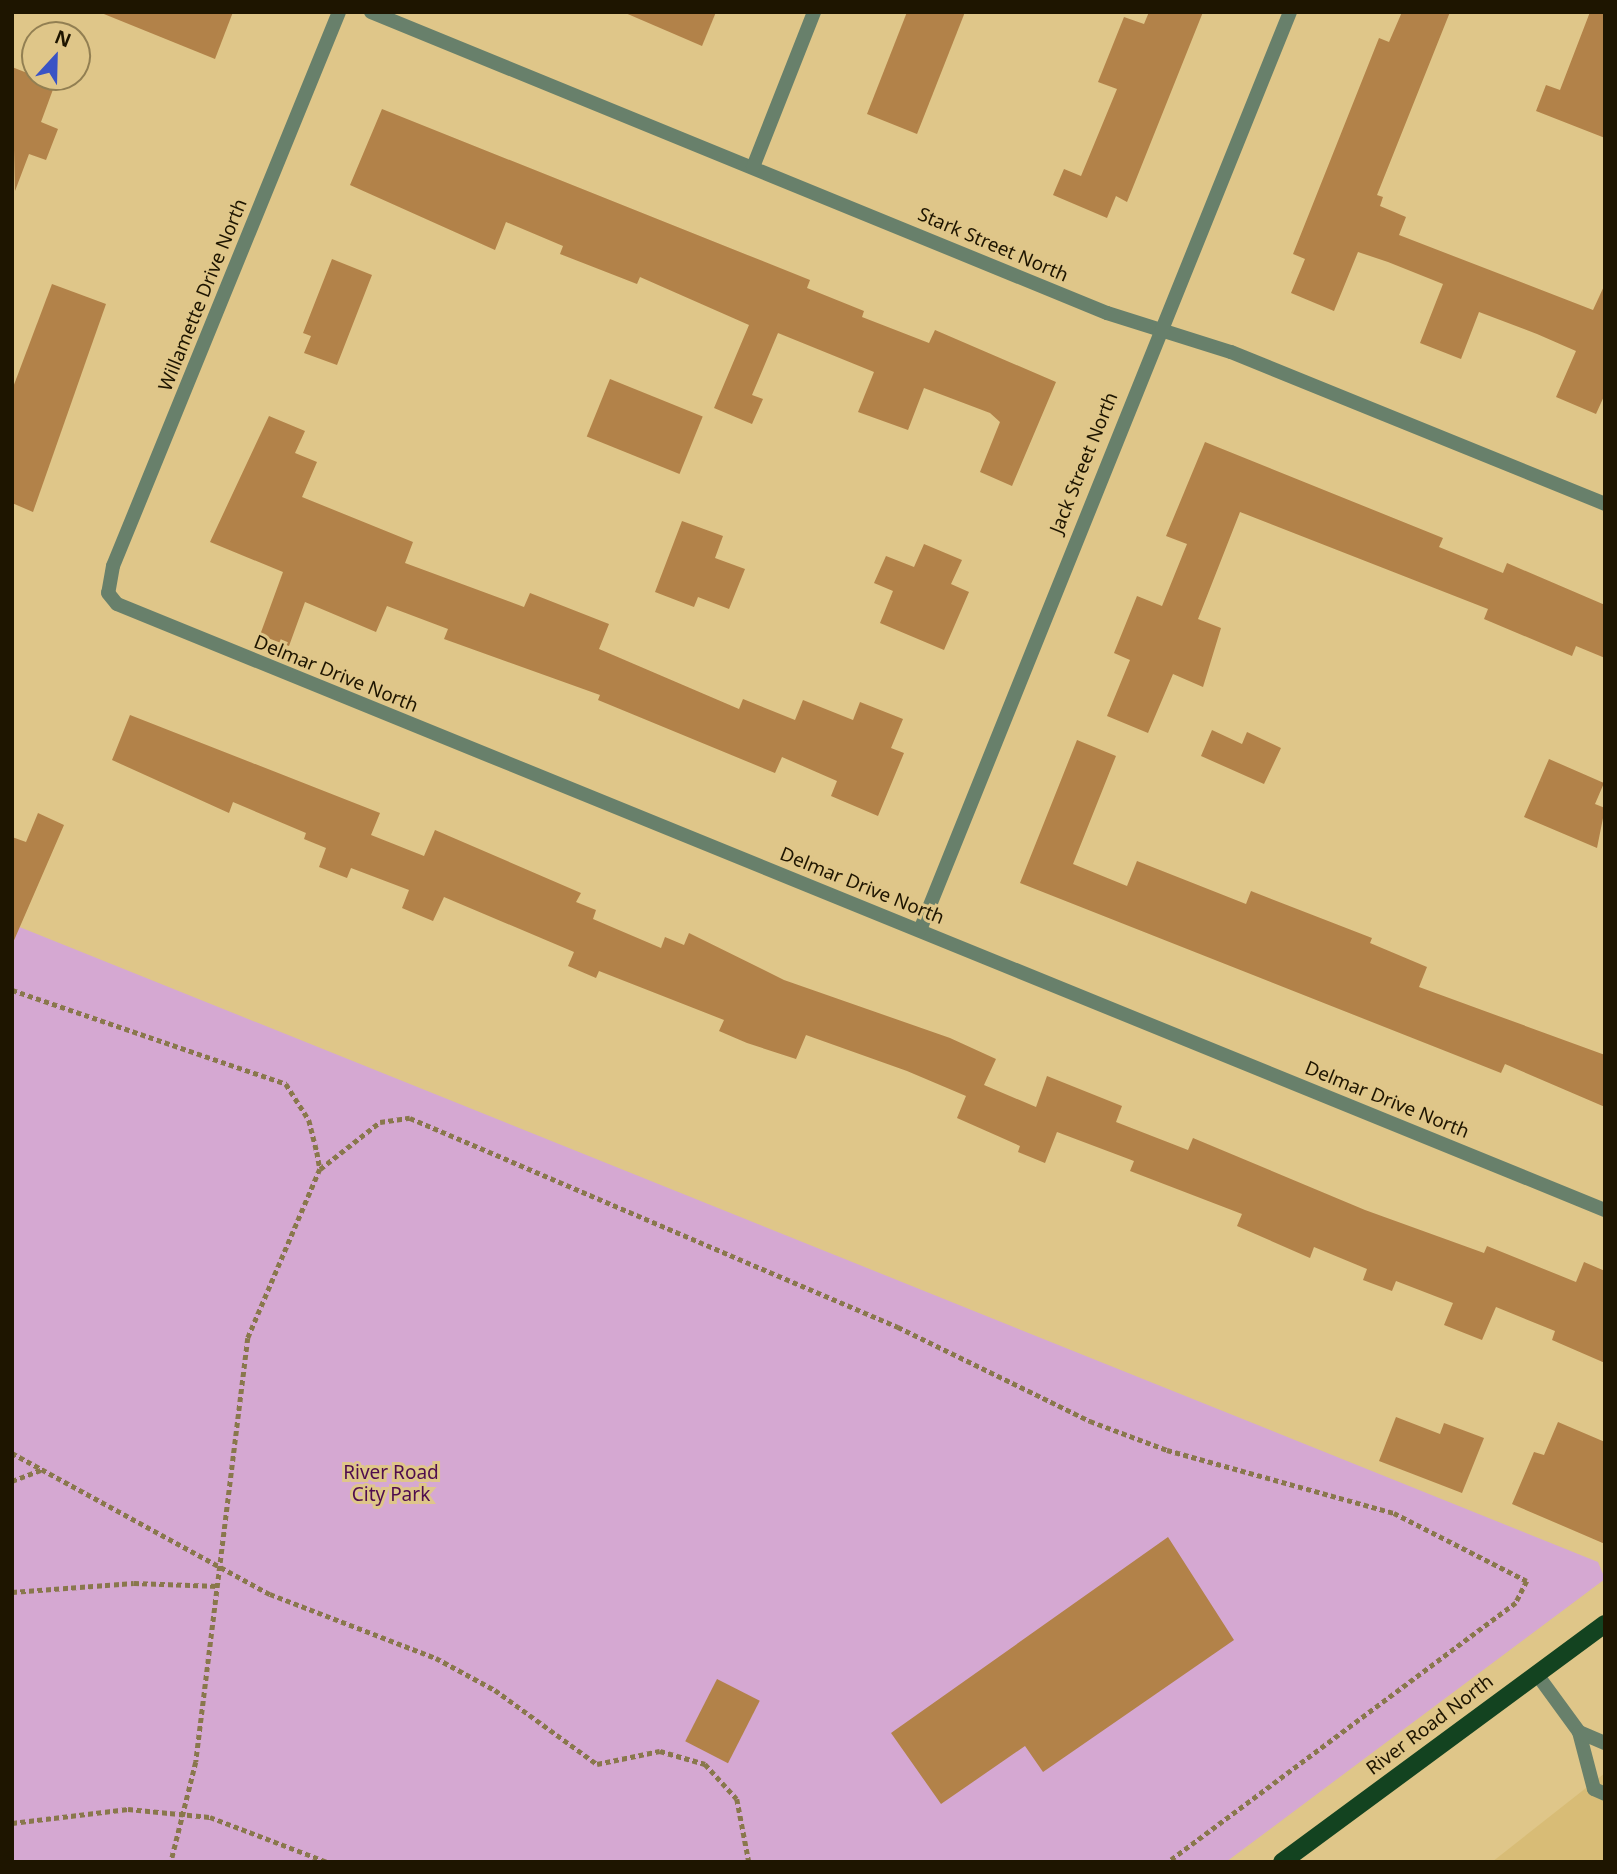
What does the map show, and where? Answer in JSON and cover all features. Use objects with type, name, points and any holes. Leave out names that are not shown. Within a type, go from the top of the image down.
[{"type":"main road","name":"River Road North","points":[[1282,1862],[1605,1624]]},
{"type":"street","name":"Willamette Drive North","points":[[108,593],[113,566],[339,12]]},
{"type":"street","name":"Stark Street North","points":[[371,12],[1158,330],[1231,352],[1605,504]]},
{"type":"street","points":[[753,167],[814,12]]},
{"type":"street","name":"Jack Street North","points":[[920,930],[1158,330],[1290,12]]},
{"type":"street","name":"Delmar Drive North","points":[[108,593],[136,614],[1605,1210]]},
{"type":"street","points":[[1535,1673],[1578,1732],[1594,1789],[1605,1794]]},
{"type":"street","points":[[1578,1732],[1605,1743]]},
{"type":"path","points":[[12,990],[286,1084],[309,1120],[320,1170]]},
{"type":"path","points":[[171,1862],[188,1815],[219,1586],[248,1338],[320,1170],[380,1122],[411,1118],[898,1327],[1090,1421],[1167,1450],[1394,1513],[1527,1581],[1516,1603],[1169,1862]]},
{"type":"path","points":[[12,1452],[270,1594],[332,1612],[436,1658],[495,1690],[597,1764],[660,1751],[705,1764],[737,1799],[749,1862]]},
{"type":"path","points":[[12,1481],[42,1470]]},
{"type":"path","points":[[12,1592],[134,1583],[219,1586]]},
{"type":"path","points":[[12,1823],[128,1809],[210,1817],[327,1862]]},
{"type":"shaded area","points":[[1605,1773],[1605,1862],[1492,1862]]},
{"type":"green space","name":"River Road City Park","points":[[12,924],[1598,1562],[1605,1579],[1226,1862],[12,1862]]},
{"type":"building","points":[[99,12],[233,12],[215,59]]},
{"type":"building","points":[[623,12],[716,12],[702,46]]},
{"type":"building","points":[[907,12],[965,12],[917,134],[867,114]]},
{"type":"building","points":[[1149,12],[1203,12],[1127,202],[1116,196],[1107,218],[1053,195],[1064,169],[1081,176],[1117,89],[1098,82],[1124,17],[1144,24]]},
{"type":"building","points":[[1402,12],[1450,12],[1377,195],[1383,197],[1380,206],[1406,217],[1399,235],[1593,310],[1605,284],[1605,394],[1596,414],[1556,397],[1576,351],[1537,334],[1479,312],[1461,359],[1420,343],[1443,284],[1388,262],[1358,252],[1334,311],[1291,293],[1305,259],[1293,254],[1379,38],[1389,42]]},
{"type":"building","points":[[1590,12],[1605,12],[1605,138],[1536,111],[1546,85],[1560,90]]},
{"type":"building","points":[[12,67],[21,71],[21,91],[52,91],[41,122],[58,129],[46,160],[29,154],[15,191]]},
{"type":"building","points":[[382,109],[810,280],[807,288],[864,311],[862,317],[929,343],[935,330],[1056,382],[1012,486],[980,472],[1000,422],[990,413],[924,388],[908,430],[858,412],[874,372],[778,333],[752,395],[763,399],[752,424],[714,408],[749,325],[640,277],[637,284],[560,254],[563,246],[506,222],[495,250],[350,185]]},
{"type":"building","points":[[332,259],[372,275],[337,365],[304,353],[311,336],[303,333]]},
{"type":"building","points":[[52,284],[106,304],[33,512],[12,503],[12,390]]},
{"type":"building","points":[[610,379],[703,416],[679,474],[587,436]]},
{"type":"building","points":[[269,416],[305,431],[295,453],[317,462],[302,497],[413,542],[405,563],[524,607],[530,593],[609,624],[599,649],[739,709],[743,699],[795,720],[803,700],[853,720],[860,702],[903,719],[891,748],[904,753],[878,816],[831,796],[837,781],[782,757],[775,773],[598,700],[600,695],[444,639],[448,629],[387,606],[376,632],[305,602],[289,646],[260,635],[283,572],[210,542]]},
{"type":"building","points":[[1205,442],[1443,538],[1439,547],[1503,573],[1507,563],[1605,605],[1605,658],[1576,646],[1572,656],[1484,619],[1488,609],[1240,512],[1198,619],[1221,628],[1203,687],[1173,674],[1148,733],[1107,716],[1130,660],[1114,653],[1137,596],[1162,606],[1187,544],[1166,536]]},
{"type":"building","points":[[682,521],[723,536],[715,558],[745,569],[729,609],[698,597],[694,607],[655,592]]},
{"type":"building","points":[[924,544],[962,560],[951,584],[969,592],[944,650],[880,623],[893,591],[874,583],[886,556],[914,567]]},
{"type":"building","points":[[130,715],[380,813],[371,835],[424,856],[435,830],[581,893],[576,902],[596,910],[593,919],[661,948],[665,937],[684,945],[689,933],[784,980],[950,1038],[996,1059],[984,1085],[1036,1107],[1047,1076],[1122,1106],[1116,1122],[1188,1150],[1193,1138],[1365,1210],[1484,1253],[1487,1246],[1576,1282],[1584,1262],[1605,1271],[1605,1363],[1552,1340],[1555,1331],[1496,1307],[1482,1340],[1444,1325],[1453,1303],[1396,1281],[1392,1291],[1363,1280],[1367,1269],[1314,1247],[1310,1258],[1237,1226],[1242,1214],[1130,1171],[1134,1161],[1057,1132],[1045,1163],[1018,1152],[1020,1146],[957,1118],[966,1096],[907,1071],[806,1035],[796,1059],[747,1043],[719,1031],[724,1020],[599,971],[596,978],[568,966],[574,952],[444,897],[433,921],[402,908],[409,890],[351,868],[347,878],[319,867],[326,848],[304,839],[306,833],[233,802],[229,813],[112,760]]},
{"type":"building","points":[[1212,730],[1242,744],[1247,732],[1281,748],[1264,784],[1201,756]]},
{"type":"building","points":[[1077,740],[1116,756],[1073,864],[1127,886],[1137,861],[1246,904],[1251,891],[1372,938],[1370,943],[1427,967],[1419,987],[1605,1055],[1605,1107],[1505,1064],[1501,1073],[1020,883]]},
{"type":"building","points":[[1549,759],[1604,783],[1595,804],[1605,808],[1597,848],[1524,817]]},
{"type":"building","points":[[38,813],[64,825],[12,945],[12,837],[26,842]]},
{"type":"building","points":[[1396,1417],[1440,1434],[1444,1423],[1484,1438],[1462,1493],[1379,1461]]},
{"type":"building","points":[[1558,1422],[1605,1442],[1605,1544],[1512,1504],[1534,1452],[1544,1455]]},
{"type":"building","points":[[1168,1537],[1234,1640],[1043,1772],[1025,1746],[941,1804],[891,1733]]},
{"type":"building","points":[[717,1679],[760,1701],[728,1763],[685,1741]]}]
